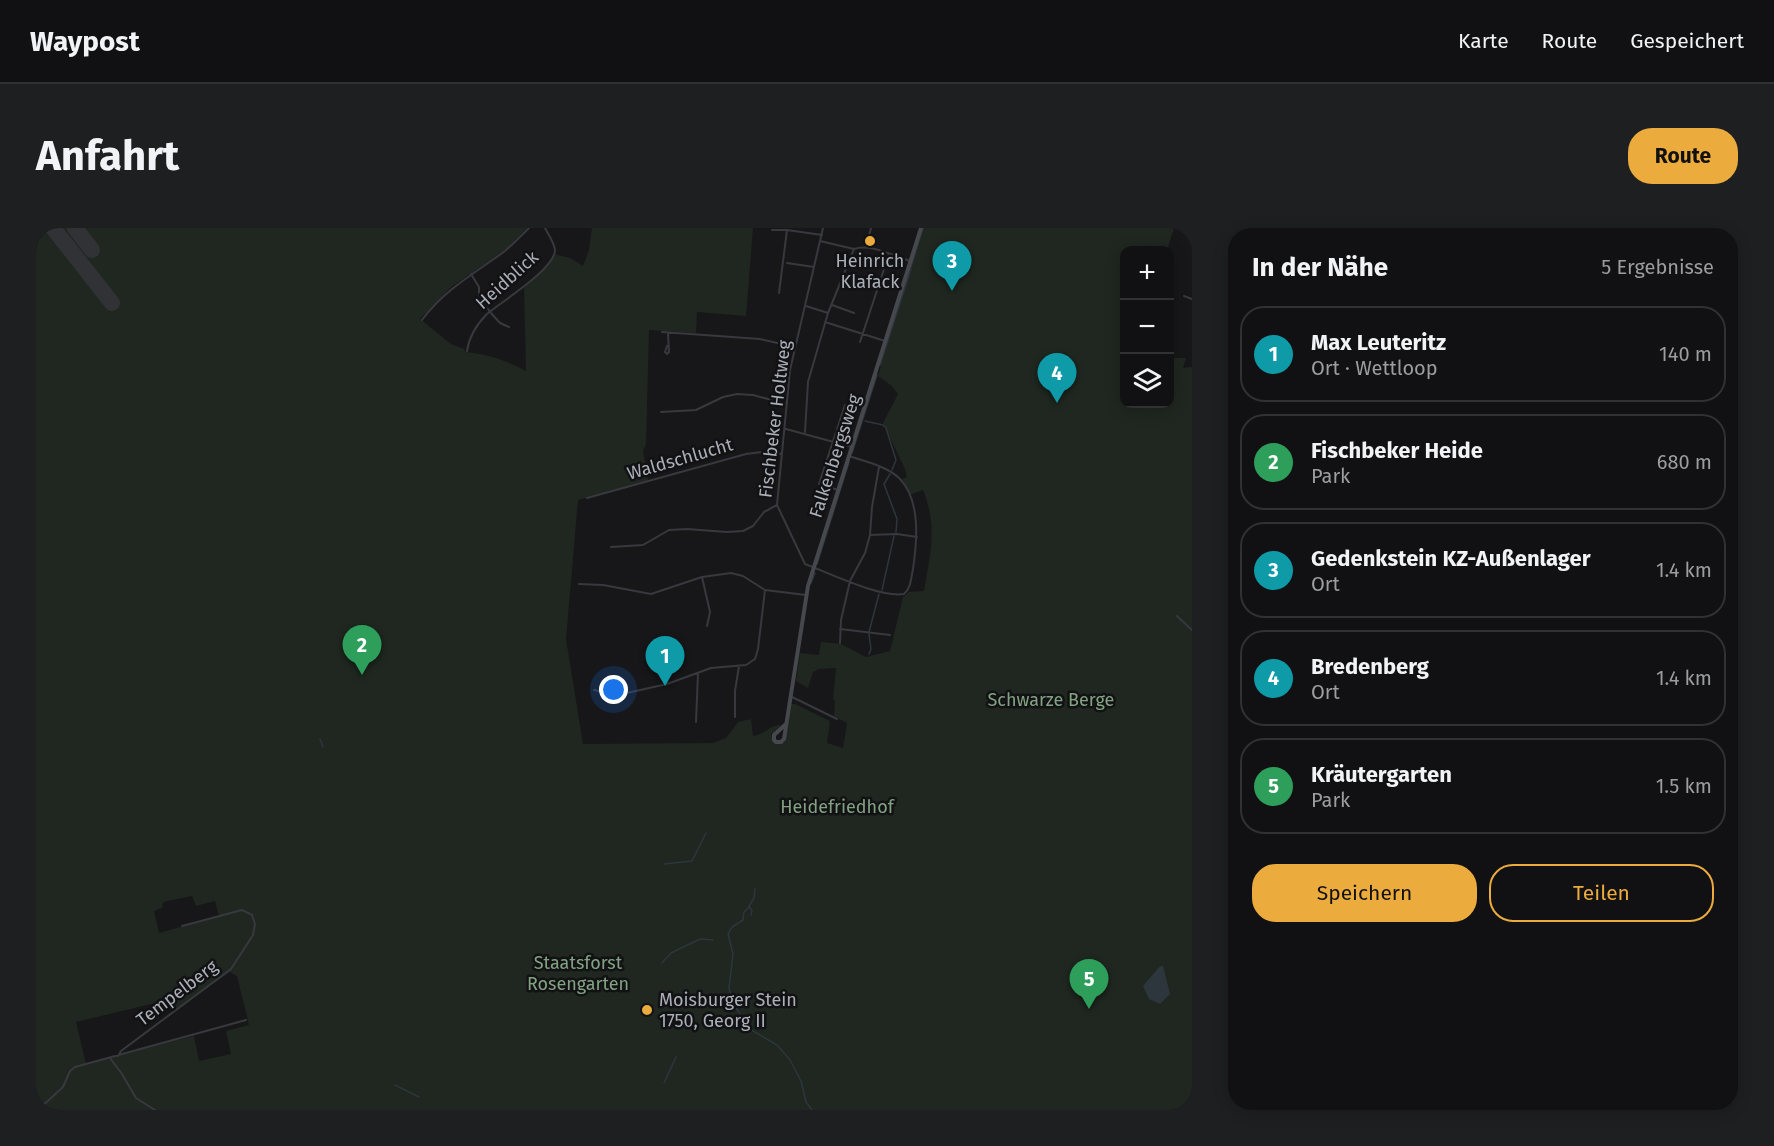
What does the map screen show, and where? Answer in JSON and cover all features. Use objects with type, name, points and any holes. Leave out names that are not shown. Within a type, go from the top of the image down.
[{"type":"street","points":[[422,320],[444,295],[507,249],[529,228]]},
{"type":"street","name":"Heidblick","points":[[467,351],[472,334],[490,312],[526,284],[551,259],[554,246],[545,228]]},
{"type":"street","name":"Fischbeker Holtweg","points":[[814,567],[802,562],[777,506],[795,346],[823,228]]},
{"type":"street","points":[[866,248],[871,228]]},
{"type":"street","name":"Falkenbergsweg","points":[[786,724],[774,735],[775,742],[780,743],[783,740],[786,724],[806,596],[814,567],[921,228]]},
{"type":"street","points":[[772,230],[822,235]]},
{"type":"street","points":[[779,293],[788,230]]},
{"type":"street","points":[[820,241],[854,249],[856,247],[866,248],[910,261]]},
{"type":"street","points":[[805,432],[808,382],[825,322],[854,249]]},
{"type":"street","points":[[861,342],[889,254]]},
{"type":"street","points":[[787,262],[814,267]]},
{"type":"street","points":[[471,274],[479,287],[479,297],[490,312],[502,324],[509,327]]},
{"type":"street","points":[[1184,296],[1192,299]]},
{"type":"street","points":[[832,305],[854,313]]},
{"type":"street","points":[[806,306],[828,314]]},
{"type":"street","points":[[825,322],[886,341]]},
{"type":"street","points":[[662,332],[760,339],[795,346]]},
{"type":"street","points":[[668,333],[668,346]]},
{"type":"street","points":[[661,412],[696,410],[723,397],[737,394],[753,395],[787,404]]},
{"type":"street","points":[[838,490],[819,484],[845,405]]},
{"type":"street","points":[[785,428],[852,447]]},
{"type":"street","name":"Waldschlucht","points":[[587,498],[748,454],[782,454]]},
{"type":"street","points":[[814,567],[882,592],[901,595],[906,593],[910,585],[917,537],[914,513],[903,484],[895,475],[849,456]]},
{"type":"street","points":[[840,643],[843,606],[850,581],[865,553],[870,535],[873,497],[879,467]]},
{"type":"street","points":[[611,547],[643,545],[669,530],[743,531],[753,526],[764,512],[777,506]]},
{"type":"street","points":[[870,535],[897,534],[917,537]]},
{"type":"street","points":[[579,584],[612,586],[651,594],[702,577],[731,573],[743,576],[765,590],[806,596]]},
{"type":"street","points":[[702,577],[710,612],[707,626]]},
{"type":"street","points":[[594,690],[618,695],[668,684],[711,668],[739,666],[751,662],[757,654],[765,590]]},
{"type":"street","points":[[1178,616],[1192,630]]},
{"type":"street","points":[[840,629],[890,635]]},
{"type":"street","points":[[668,684],[669,644]]},
{"type":"street","points":[[735,717],[735,691],[739,666]]},
{"type":"street","points":[[696,722],[698,673]]},
{"type":"street","points":[[790,696],[837,718]]},
{"type":"street","name":"Tempelberg","points":[[118,1056],[121,1051],[230,971],[250,943],[255,926],[252,915],[242,910],[182,926]]},
{"type":"street","name":"Tempelberg","points":[[38,1110],[62,1088],[73,1068],[246,1020]]},
{"type":"street","points":[[110,1058],[136,1098],[155,1110]]},
{"type":"green space","points":[[36,228],[527,228],[506,249],[451,287],[420,319],[451,344],[466,352],[482,354],[526,371],[524,288],[548,264],[554,254],[570,258],[583,266],[589,250],[592,228],[753,228],[746,316],[697,312],[696,333],[649,330],[646,444],[643,451],[648,481],[578,500],[566,639],[583,744],[713,743],[726,738],[738,722],[751,719],[753,736],[781,725],[771,735],[774,742],[780,744],[785,742],[790,704],[795,704],[830,721],[827,743],[843,748],[847,723],[834,716],[836,668],[819,669],[813,672],[808,688],[796,681],[800,653],[819,655],[821,642],[841,644],[866,657],[890,651],[903,597],[909,592],[924,591],[931,540],[928,503],[923,490],[910,495],[902,479],[907,477],[905,469],[883,423],[898,394],[892,386],[878,376],[881,366],[879,365],[922,228],[1174,228],[1168,246],[1120,246],[1120,408],[1174,408],[1174,358],[1186,358],[1183,368],[1192,367],[1192,1110],[36,1110]],"holes":[[[192,896],[196,906],[215,901],[219,916],[159,933],[154,911],[162,908],[163,902]],[[230,972],[237,976],[249,1025],[226,1031],[231,1054],[199,1061],[194,1036],[86,1064],[76,1022],[168,1000],[176,1009]]]},
{"type":"shaded area","points":[[1160,966],[1163,966],[1170,994],[1160,1004],[1149,999],[1143,986]]},
{"type":"waterway","points":[[911,267],[923,228]]},
{"type":"waterway","points":[[880,365],[911,269]]},
{"type":"waterway","points":[[852,453],[877,375]]},
{"type":"waterway","points":[[865,421],[883,425],[886,428],[896,460],[892,470]]},
{"type":"waterway","points":[[817,564],[849,462]]},
{"type":"waterway","points":[[890,474],[884,484],[897,519],[896,532]]},
{"type":"waterway","points":[[882,590],[894,536]]},
{"type":"waterway","points":[[811,583],[815,573]]},
{"type":"waterway","points":[[869,632],[879,594]]},
{"type":"waterway","points":[[869,634],[871,649],[869,654]]},
{"type":"waterway","points":[[320,739],[323,747]]},
{"type":"waterway","points":[[664,864],[692,861],[706,833]]},
{"type":"waterway","points":[[751,915],[752,911],[749,906],[754,898],[755,888]]},
{"type":"waterway","points":[[749,907],[744,912],[743,920],[732,927],[728,934],[733,954],[729,988],[733,1004],[753,1031],[777,1045],[790,1060],[801,1081],[806,1102],[812,1110]]},
{"type":"waterway","points":[[662,963],[671,953],[700,939],[713,940]]},
{"type":"waterway","points":[[664,1083],[676,1057]]},
{"type":"waterway","points":[[395,1085],[419,1097]]},
{"type":"runway","points":[[53,228],[112,303]]},
{"type":"runway","points":[[75,228],[92,250]]},
{"type":"place","name":"Heinrich Klafack","points":[[870,241]]},
{"type":"place","name":"Gedenkstein KZ-Außenlager","points":[[952,291]]},
{"type":"place","name":"Bredenberg","points":[[1057,403]]},
{"type":"place","name":"Fischbeker Heide","points":[[362,675]]},
{"type":"place","name":"Max Leuteritz","points":[[665,686]]},
{"type":"place","name":"Kräutergarten","points":[[1089,1009]]},
{"type":"place","name":"Moisburger Stein 1750, Georg II","points":[[647,1010]]},
{"type":"park label","name":"Schwarze Berge","points":[[1051,700]]},
{"type":"park label","name":"Heidefriedhof","points":[[837,807]]},
{"type":"park label","name":"Staatsforst Rosengarten","points":[[578,973]]}]
